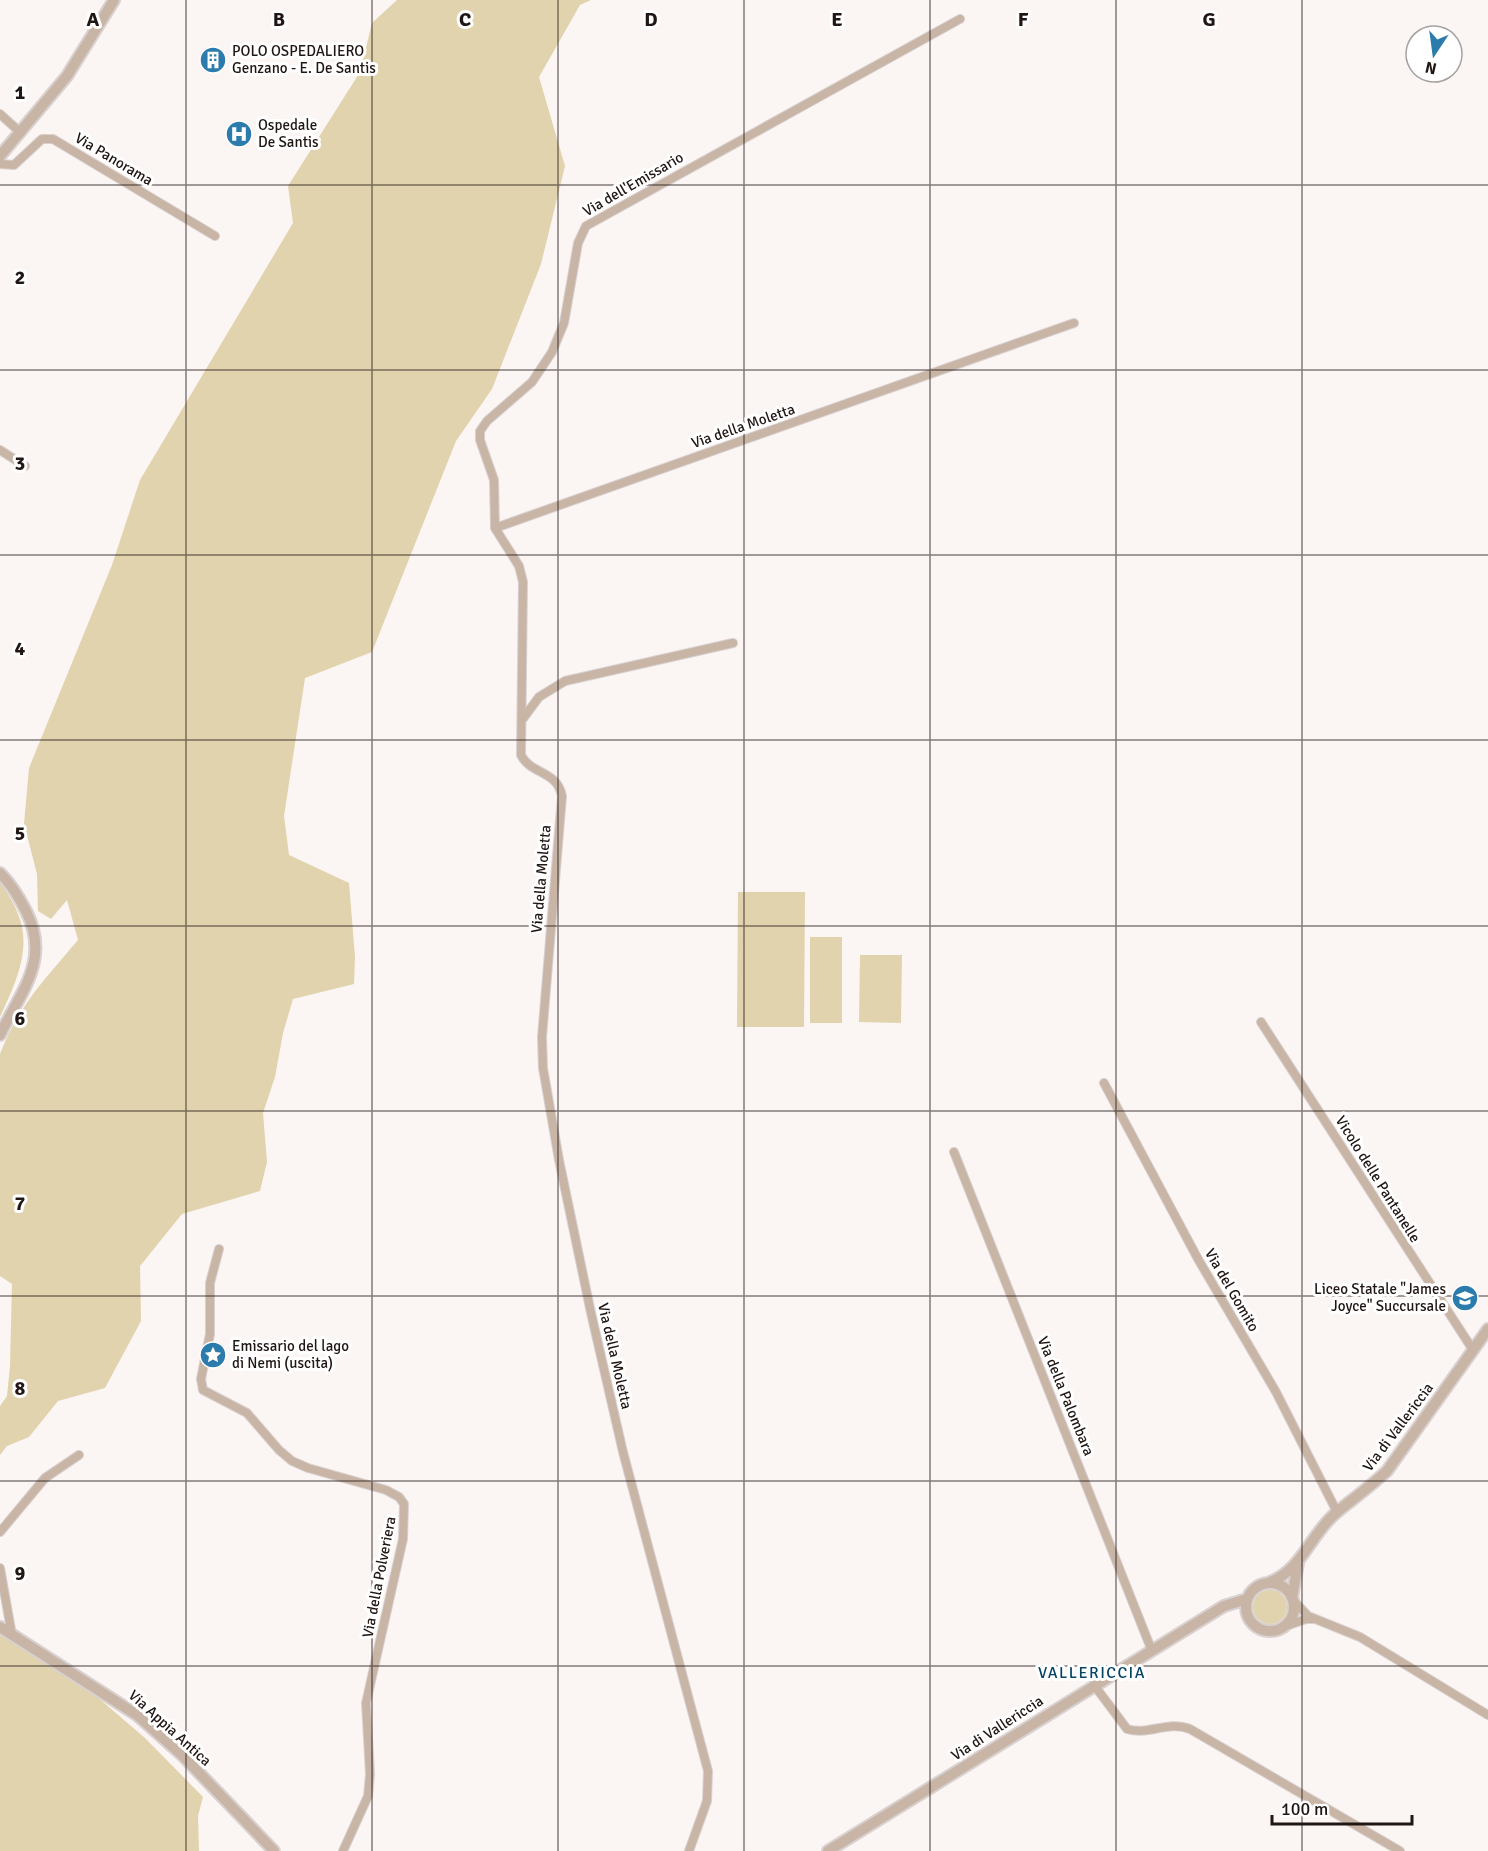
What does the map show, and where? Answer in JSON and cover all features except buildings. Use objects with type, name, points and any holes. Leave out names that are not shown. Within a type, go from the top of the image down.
[{"type":"street","points":[[0,156],[67,76],[109,2]]},
{"type":"street","name":"Via dell'Emissario","points":[[495,528],[494,480],[480,440],[480,431],[487,421],[532,382],[552,352],[564,323],[579,241],[586,226],[960,20]]},
{"type":"street","points":[[0,114],[21,133]]},
{"type":"street","name":"Via Panorama","points":[[0,164],[14,165],[42,139],[53,139],[215,236]]},
{"type":"street","name":"Via della Moletta","points":[[689,1851],[707,1801],[708,1771],[623,1452],[559,1160],[543,1068],[542,1037],[562,796],[555,779],[529,765],[522,757],[522,578],[516,561],[495,528],[1074,323]]},
{"type":"street","points":[[0,450],[25,466]]},
{"type":"street","points":[[521,722],[539,697],[565,681],[733,643]]},
{"type":"street","points":[[0,873],[15,892],[29,917],[37,949],[31,973],[0,1035]]},
{"type":"street","name":"Vicolo delle Pantanelle","points":[[1261,1022],[1473,1350]]},
{"type":"street","name":"Via del Gomito","points":[[1104,1083],[1198,1259],[1276,1392],[1337,1512]]},
{"type":"street","name":"Via della Palombara","points":[[954,1152],[1152,1651]]},
{"type":"street","name":"Via della Polveriera","points":[[219,1249],[210,1283],[210,1334],[201,1379],[203,1390],[247,1413],[279,1450],[292,1461],[308,1468],[386,1490],[399,1497],[405,1507],[402,1546],[367,1698],[368,1796],[343,1851]]},
{"type":"street","name":"Via di Vallericcia","points":[[828,1851],[1214,1612],[1232,1602],[1247,1599],[1255,1588],[1284,1577],[1337,1512],[1387,1471],[1488,1329]]},
{"type":"street","points":[[0,1532],[45,1478],[79,1455]]},
{"type":"street","name":"Via di Vallericcia","points":[[1283,1628],[1293,1615],[1293,1583],[1298,1560]]},
{"type":"street","points":[[0,1568],[12,1635]]},
{"type":"street","points":[[1268,1583],[1284,1588],[1302,1612],[1360,1637],[1488,1715]]},
{"type":"street","points":[[1247,1599],[1247,1616]]},
{"type":"street","points":[[1214,1612],[1232,1609],[1247,1616],[1260,1629],[1274,1631],[1306,1619],[1317,1620]]},
{"type":"street","name":"Via Appia Antica","points":[[0,1627],[137,1715],[182,1755],[272,1849]]},
{"type":"street","points":[[1094,1685],[1126,1730],[1140,1731],[1172,1724],[1190,1729],[1400,1851]]},
{"type":"shaded area","points":[[397,0],[591,0],[580,5],[539,77],[565,166],[541,264],[492,389],[456,441],[372,652],[305,678],[284,816],[289,855],[349,883],[355,957],[354,984],[293,999],[283,1033],[275,1077],[263,1113],[267,1162],[260,1191],[182,1214],[140,1266],[141,1321],[105,1388],[58,1401],[29,1437],[7,1446],[0,1455],[0,1406],[7,1396],[10,1366],[12,1284],[0,1276],[0,1054],[24,1007],[78,940],[67,900],[51,919],[38,911],[37,874],[24,824],[29,768],[112,565],[140,480],[293,223],[288,186],[360,72],[372,23]]},
{"type":"shaded area","points":[[0,881],[12,901],[22,927],[23,954],[16,980],[0,1017]]},
{"type":"shaded area","points":[[738,892],[805,892],[804,1027],[737,1027]]},
{"type":"shaded area","points":[[810,937],[842,937],[842,1023],[810,1023]]},
{"type":"shaded area","points":[[860,955],[902,955],[901,1023],[859,1022]]},
{"type":"shaded area","points":[[1270,1590],[1282,1595],[1287,1607],[1282,1619],[1270,1624],[1258,1619],[1253,1607],[1258,1595]]},
{"type":"shaded area","points":[[0,1635],[81,1683],[145,1738],[203,1797],[198,1816],[199,1851],[0,1851]]},
{"type":"place","name":"POLO OSPEDALIERO Genzano - E. De Santis","points":[[213,60]]},
{"type":"place","name":"Ospedale De Santis","points":[[239,134]]},
{"type":"place","name":"Liceo Statale \"James Joyce\" Succursale","points":[[1465,1298]]},
{"type":"place","name":"Emissario del lago di Nemi (uscita)","points":[[213,1355]]},
{"type":"district","name":"VALLERICCIA","points":[[1092,1672]]}]
